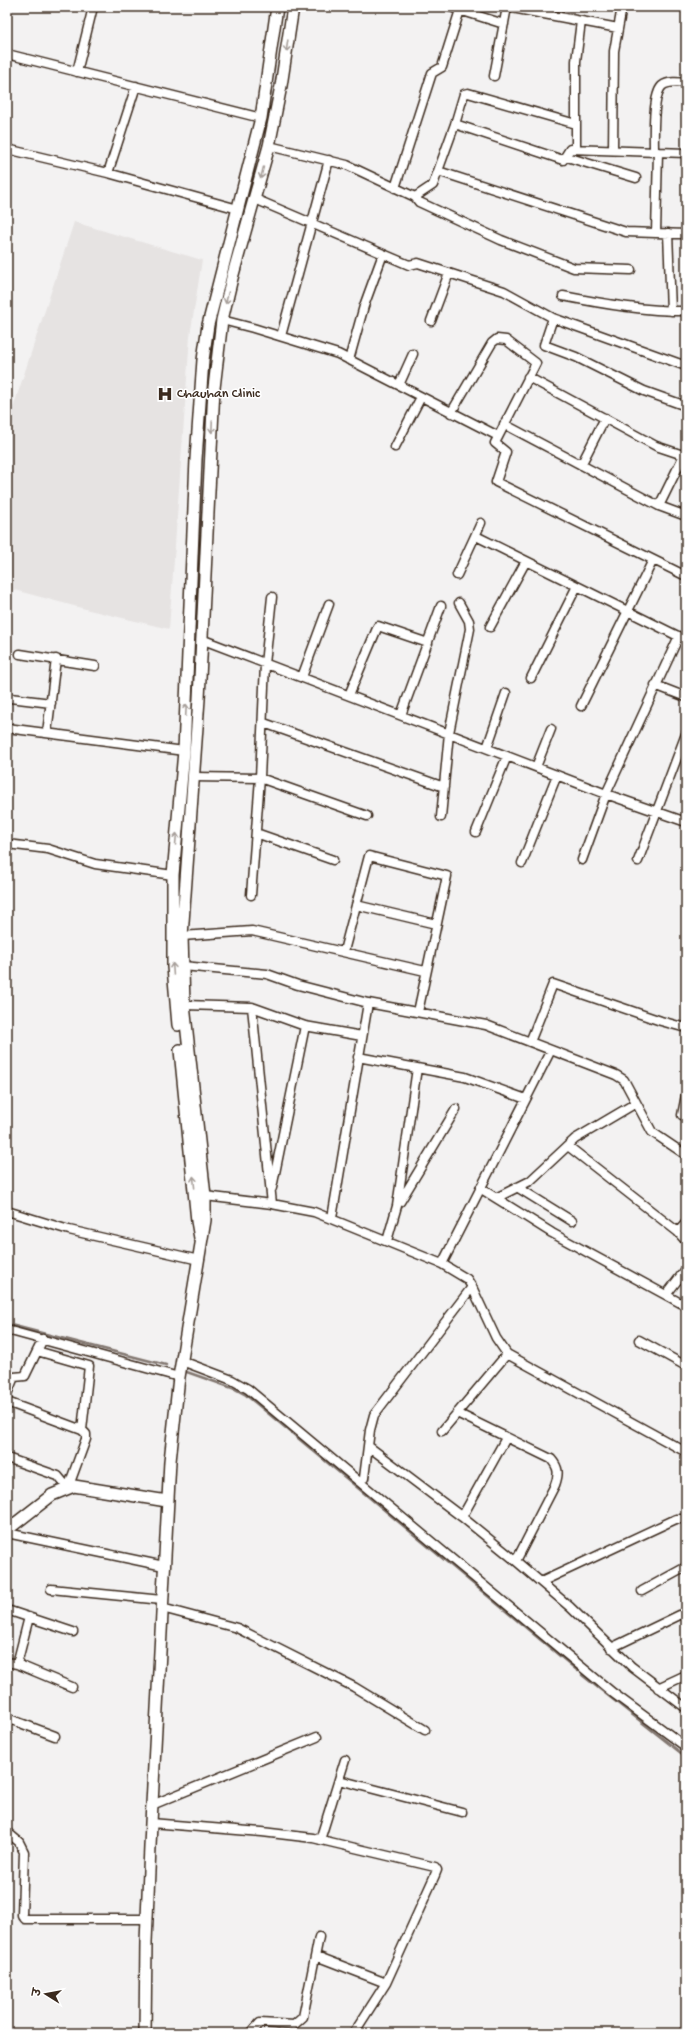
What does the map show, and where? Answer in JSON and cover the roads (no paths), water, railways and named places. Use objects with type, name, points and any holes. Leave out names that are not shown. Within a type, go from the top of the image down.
[{"type":"main road","points":[[202,1243],[197,1221],[176,1005],[172,937],[173,875],[184,751],[196,459],[203,360],[208,325],[261,118],[277,7]]},
{"type":"main road","points":[[145,2033],[147,1919],[167,1501],[179,1377],[206,1220],[205,1196],[184,1005],[182,936],[194,778],[214,388],[222,320],[232,278],[269,146],[281,86],[293,7]]},
{"type":"main road","points":[[7,1530],[52,1495],[68,1488],[86,1487],[167,1501]]},
{"type":"street","points":[[77,72],[93,7]]},
{"type":"street","points":[[450,7],[504,24]]},
{"type":"street","points":[[494,76],[507,7],[618,28]]},
{"type":"street","points":[[614,150],[614,51],[622,7]]},
{"type":"street","points":[[395,188],[432,74],[442,67],[460,10]]},
{"type":"street","points":[[576,149],[576,61],[581,21]]},
{"type":"street","points":[[7,54],[261,118]]},
{"type":"street","points":[[656,233],[656,101],[659,90],[666,84],[686,83]]},
{"type":"street","points":[[108,173],[136,86]]},
{"type":"street","points":[[415,197],[433,185],[464,94],[468,93],[576,124]]},
{"type":"street","points":[[455,124],[563,160],[567,157],[570,149],[686,153]]},
{"type":"street","points":[[269,146],[348,165],[415,197],[419,202],[501,240],[574,268],[631,270]]},
{"type":"street","points":[[7,149],[108,173],[238,209]]},
{"type":"street","points":[[567,157],[636,178]]},
{"type":"street","points":[[281,336],[329,160]]},
{"type":"street","points":[[438,171],[626,232],[686,234]]},
{"type":"street","points":[[255,199],[312,222],[409,265],[418,262],[504,291],[553,318],[686,366]]},
{"type":"street","points":[[668,233],[671,311]]},
{"type":"street","points":[[349,360],[364,306],[383,254]]},
{"type":"street","points":[[431,321],[449,273]]},
{"type":"street","points":[[563,296],[626,308],[686,311]]},
{"type":"street","points":[[553,318],[544,345],[576,357],[644,391],[686,406]]},
{"type":"street","points":[[222,320],[281,336],[338,354],[498,436]]},
{"type":"street","points":[[451,413],[492,343],[497,339],[506,340],[536,363],[495,443],[506,452],[496,482],[686,576]]},
{"type":"street","points":[[399,385],[414,354]]},
{"type":"street","points":[[528,377],[656,446],[685,455],[659,506]]},
{"type":"street","points":[[395,447],[421,397]]},
{"type":"street","points":[[581,465],[605,418]]},
{"type":"street","points":[[504,424],[659,506],[686,516]]},
{"type":"street","points":[[457,575],[481,523]]},
{"type":"street","points":[[476,536],[682,638],[655,685],[606,794],[582,860]]},
{"type":"street","points":[[490,627],[526,560]]},
{"type":"street","points":[[582,706],[653,560]]},
{"type":"street","points":[[531,678],[577,586]]},
{"type":"street","points":[[251,895],[264,723],[265,664],[272,597]]},
{"type":"street","points":[[441,816],[449,733],[470,629],[469,621],[459,602]]},
{"type":"street","points":[[302,677],[330,604]]},
{"type":"street","points":[[401,715],[441,606]]},
{"type":"street","points":[[349,695],[378,626],[428,643]]},
{"type":"street","points":[[201,639],[606,794],[686,822]]},
{"type":"street","points":[[20,654],[95,666]]},
{"type":"street","points":[[47,733],[56,659]]},
{"type":"street","points":[[655,685],[686,697]]},
{"type":"street","points":[[487,748],[506,693]]},
{"type":"street","points":[[10,698],[51,703]]},
{"type":"street","points":[[264,723],[444,787]]},
{"type":"street","points":[[7,728],[184,751]]},
{"type":"street","points":[[536,767],[551,728]]},
{"type":"street","points":[[638,861],[686,734]]},
{"type":"street","points":[[476,832],[507,756]]},
{"type":"street","points":[[522,863],[557,775]]},
{"type":"street","points":[[194,778],[260,778],[367,816]]},
{"type":"street","points":[[256,833],[333,860]]},
{"type":"street","points":[[7,844],[48,849],[95,864],[173,875]]},
{"type":"street","points":[[344,951],[369,856],[448,876],[436,924],[418,1012]]},
{"type":"street","points":[[356,905],[436,924]]},
{"type":"street","points":[[182,936],[252,931],[426,971]]},
{"type":"street","points":[[183,966],[267,974],[298,985],[368,1003],[486,1025],[616,1075],[624,1080],[652,1132],[686,1155]]},
{"type":"street","points":[[530,1042],[552,984],[660,1022],[686,1028]]},
{"type":"street","points":[[332,1218],[368,1003]]},
{"type":"street","points":[[184,1005],[252,1007],[305,1026],[362,1036]]},
{"type":"street","points":[[252,1007],[271,1200]]},
{"type":"street","points":[[271,1200],[305,1026]]},
{"type":"street","points":[[442,1264],[551,1050]]},
{"type":"street","points":[[358,1057],[465,1077],[526,1099]]},
{"type":"street","points":[[387,1241],[397,1206],[416,1068]]},
{"type":"street","points":[[682,1115],[686,1095]]},
{"type":"street","points":[[496,1198],[530,1181],[575,1139],[636,1102]]},
{"type":"street","points":[[397,1206],[456,1109]]},
{"type":"street","points":[[568,1146],[678,1232],[686,1241]]},
{"type":"street","points":[[518,1187],[572,1221]]},
{"type":"street","points":[[480,1188],[552,1233],[686,1306]]},
{"type":"street","points":[[205,1196],[271,1200],[314,1212],[332,1218],[442,1264],[467,1279],[496,1338],[507,1354],[686,1452]]},
{"type":"street","points":[[7,1210],[69,1230],[199,1260]]},
{"type":"street","points":[[678,1232],[686,1223]]},
{"type":"street","points":[[666,1295],[686,1269]]},
{"type":"street","points":[[364,1478],[370,1430],[374,1415],[472,1287]]},
{"type":"street","points":[[7,1330],[179,1377]]},
{"type":"street","points":[[7,1394],[14,1377],[25,1376],[43,1339]]},
{"type":"street","points":[[639,1340],[686,1366]]},
{"type":"street","points":[[37,1351],[89,1366],[82,1430]]},
{"type":"street","points":[[442,1431],[507,1354]]},
{"type":"street","points":[[182,1361],[232,1380],[248,1389],[613,1693],[686,1747]]},
{"type":"street","points":[[7,1402],[82,1430],[86,1434],[86,1439],[68,1488]]},
{"type":"street","points":[[457,1413],[550,1459],[557,1467],[558,1476],[555,1485],[516,1561]]},
{"type":"street","points":[[462,1517],[506,1438]]},
{"type":"street","points":[[368,1446],[462,1517],[516,1561],[541,1582],[611,1648],[658,1688],[686,1708]]},
{"type":"street","points":[[7,1458],[58,1476],[68,1488]]},
{"type":"street","points":[[541,1582],[676,1519],[686,1519]]},
{"type":"street","points":[[7,1533],[164,1566]]},
{"type":"street","points":[[642,1591],[686,1567]]},
{"type":"street","points":[[51,1589],[162,1604],[237,1628],[354,1687],[425,1730]]},
{"type":"street","points":[[7,1610],[73,1632]]},
{"type":"street","points":[[611,1648],[686,1612]]},
{"type":"street","points":[[17,1664],[29,1617]]},
{"type":"street","points":[[7,1662],[17,1664],[72,1687]]},
{"type":"street","points":[[658,1688],[686,1675]]},
{"type":"street","points":[[7,1718],[55,1736]]},
{"type":"street","points":[[152,1805],[317,1737]]},
{"type":"street","points":[[320,1840],[345,1760]]},
{"type":"street","points":[[339,1780],[462,1812]]},
{"type":"street","points":[[151,1823],[262,1832],[320,1840],[432,1866],[437,1870],[386,1984],[354,2033]]},
{"type":"street","points":[[7,1832],[19,1842],[24,1852],[22,1915],[25,1919],[147,1919]]},
{"type":"street","points":[[251,2033],[260,2023],[288,2026],[299,2022],[306,2010],[319,1937]]},
{"type":"street","points":[[316,1956],[386,1984]]},
{"type":"waterway","points":[[7,1324],[166,1365]]},
{"type":"waterway","points":[[184,1371],[235,1389],[246,1395],[578,1671]]},
{"type":"waterway","points":[[582,1675],[686,1757]]},
{"type":"place","name":"Chauhan Clinic","points":[[165,394]]}]
